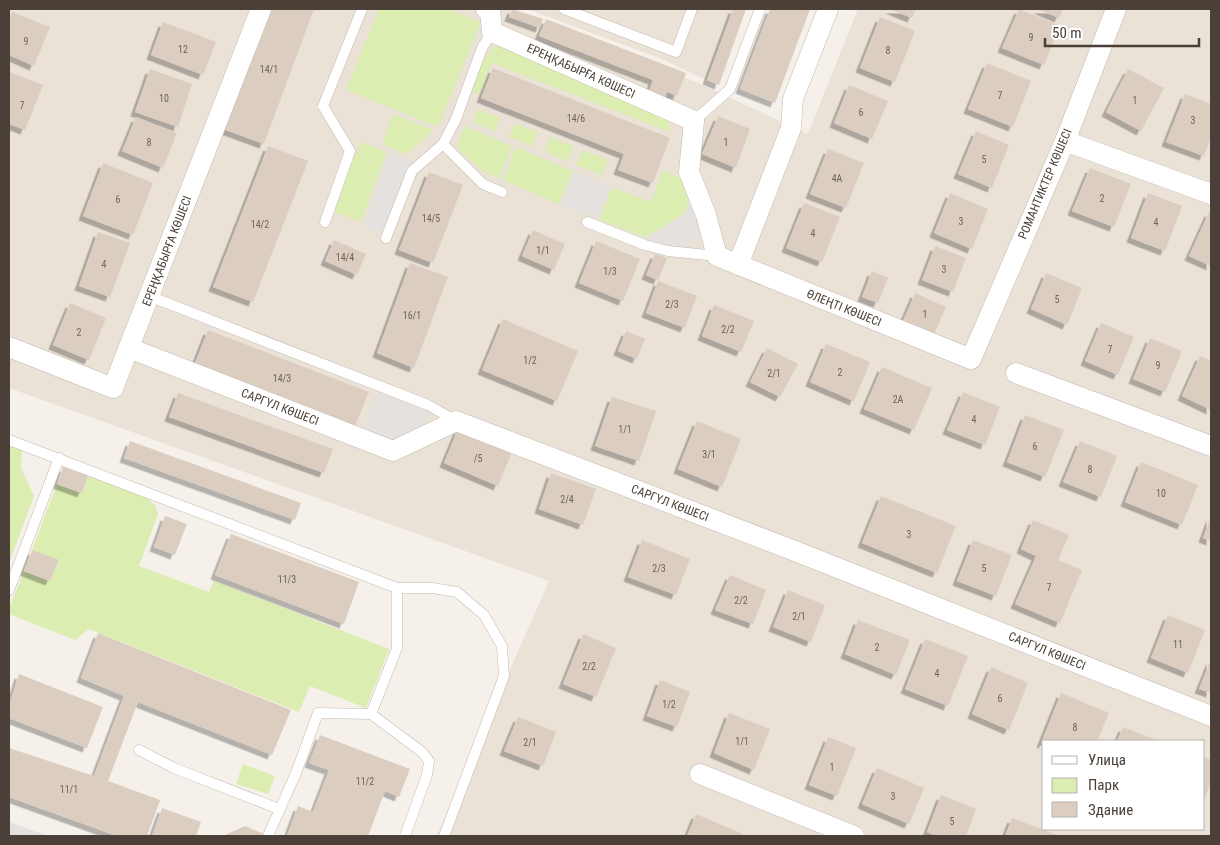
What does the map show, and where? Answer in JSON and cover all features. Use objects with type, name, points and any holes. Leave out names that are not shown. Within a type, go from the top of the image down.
[{"type":"street","name":"ЕРЕҢҚАБЫРҒА КӨШЕСІ","points":[[9,347],[113,388],[261,9]]},
{"type":"street","points":[[486,9],[490,10],[492,32]]},
{"type":"street","points":[[738,265],[791,128],[793,99],[828,9]]},
{"type":"street","name":"РОМАНТИКТЕР КӨШЕСІ","points":[[971,359],[1065,140],[1116,9]]},
{"type":"street","name":"ЕРЕҢҚАБЫРҒА КӨШЕСІ","points":[[492,32],[694,121]]},
{"type":"street","points":[[694,121],[689,172],[706,215],[717,256]]},
{"type":"street","points":[[1065,140],[1211,194]]},
{"type":"street","name":"ӨЛЕҢТІ КӨШЕСІ","points":[[717,256],[971,359]]},
{"type":"street","name":"САРГҮЛ КӨШЕСІ","points":[[129,348],[393,450],[456,421],[795,551],[1211,716]]},
{"type":"street","points":[[1016,373],[1211,446]]},
{"type":"street","points":[[700,774],[854,836]]},
{"type":"lane","points":[[325,222],[350,152],[323,106],[362,9]]},
{"type":"lane","points":[[564,9],[676,52],[692,9]]},
{"type":"lane","points":[[694,121],[730,89],[760,9]]},
{"type":"lane","points":[[386,238],[412,171],[443,144],[456,119],[482,48],[492,32]]},
{"type":"lane","points":[[443,144],[483,184],[502,192]]},
{"type":"lane","points":[[587,222],[645,245],[668,251],[717,256]]},
{"type":"lane","points":[[149,296],[428,405],[456,421]]},
{"type":"lane","points":[[9,440],[397,588],[432,588],[457,592],[484,615],[502,646],[504,676],[444,836]]},
{"type":"lane","points":[[9,590],[59,458]]},
{"type":"lane","points":[[371,714],[397,648],[397,588]]},
{"type":"lane","points":[[268,836],[296,773],[318,713],[371,714],[422,752],[429,761],[427,775],[405,836]]},
{"type":"lane","points":[[139,750],[174,768],[279,809]]},
{"type":"shaded area","points":[[9,9],[506,9],[698,83],[808,134],[858,9],[1211,9],[1211,836],[437,836],[549,581],[9,388]]},
{"type":"shaded area","points":[[527,9],[733,9],[707,80],[659,58]]},
{"type":"shaded area","points":[[390,154],[410,161],[383,233],[364,225]]},
{"type":"shaded area","points":[[574,171],[611,187],[598,219],[561,204]]},
{"type":"shaded area","points":[[694,191],[702,233],[697,239],[685,246],[677,247],[647,238],[685,216]]},
{"type":"shaded area","points":[[380,387],[436,408],[399,448],[363,433]]},
{"type":"shaded area","points":[[9,822],[48,836],[9,836]]},
{"type":"green space","points":[[379,9],[447,9],[481,22],[438,127],[346,90]]},
{"type":"green space","points":[[500,45],[665,108],[670,132],[492,63],[480,94],[472,91],[485,58],[489,52]]},
{"type":"green space","points":[[478,109],[500,118],[495,131],[473,122]]},
{"type":"green space","points":[[393,114],[434,130],[407,154],[382,145]]},
{"type":"green space","points":[[515,124],[538,132],[532,146],[509,137]]},
{"type":"green space","points":[[465,126],[512,146],[499,178],[484,172],[456,147]]},
{"type":"green space","points":[[550,137],[573,146],[567,161],[545,152]]},
{"type":"green space","points":[[360,142],[387,152],[361,222],[334,212]]},
{"type":"green space","points":[[516,147],[573,171],[559,204],[503,180]]},
{"type":"green space","points":[[583,150],[608,160],[602,175],[576,165]]},
{"type":"green space","points":[[663,171],[685,179],[693,189],[683,215],[645,237],[599,220],[612,187],[651,202]]},
{"type":"green space","points":[[9,445],[22,450],[21,468],[34,496],[9,563]]},
{"type":"green space","points":[[88,476],[146,498],[155,505],[158,514],[139,566],[209,592],[214,581],[389,649],[366,708],[310,686],[299,712],[89,629],[75,640],[9,614],[9,609],[24,571],[50,581],[59,561],[32,550],[57,484],[82,493]]},
{"type":"green space","points":[[243,764],[275,776],[268,794],[236,784]]},
{"type":"building","points":[[268,9],[314,9],[264,144],[223,129]]},
{"type":"building","points":[[512,9],[543,19],[540,28],[509,17]]},
{"type":"building","points":[[733,9],[746,9],[719,85],[707,80]]},
{"type":"building","points":[[770,9],[810,9],[775,103],[740,89]]},
{"type":"building","points":[[890,9],[916,9],[912,18]]},
{"type":"building","points":[[1019,9],[1060,26],[1044,65],[1002,48]]},
{"type":"building","points":[[1038,9],[1063,9],[1059,18]]},
{"type":"building","points":[[12,12],[50,27],[34,66],[9,55],[9,20]]},
{"type":"building","points":[[880,17],[915,31],[895,82],[860,68]]},
{"type":"building","points":[[546,19],[686,73],[677,96],[667,92],[663,102],[647,96],[653,80],[539,36]]},
{"type":"building","points":[[163,22],[216,42],[203,75],[151,55]]},
{"type":"building","points":[[987,63],[1031,81],[1013,127],[968,109]]},
{"type":"building","points":[[493,68],[670,138],[653,183],[618,170],[624,154],[481,98]]},
{"type":"building","points":[[150,69],[192,84],[178,127],[135,112]]},
{"type":"building","points":[[1128,69],[1164,88],[1141,131],[1106,112]]},
{"type":"building","points":[[9,72],[43,85],[25,130],[9,124]]},
{"type":"building","points":[[849,85],[888,101],[872,139],[834,123]]},
{"type":"building","points":[[1185,94],[1211,104],[1211,137],[1204,156],[1166,142]]},
{"type":"building","points":[[718,116],[750,129],[736,168],[702,154]]},
{"type":"building","points":[[136,117],[177,133],[163,168],[122,151]]},
{"type":"building","points":[[976,131],[1009,145],[992,188],[958,174]]},
{"type":"building","points":[[268,146],[308,161],[253,302],[213,287]]},
{"type":"building","points":[[828,149],[864,163],[846,208],[810,194]]},
{"type":"building","points":[[103,163],[153,183],[133,235],[83,216]]},
{"type":"building","points":[[1090,168],[1131,184],[1114,227],[1072,211]]},
{"type":"building","points":[[429,172],[463,185],[433,263],[399,250]]},
{"type":"building","points":[[950,193],[988,209],[972,249],[934,233]]},
{"type":"building","points":[[1148,193],[1182,206],[1165,251],[1131,238]]},
{"type":"building","points":[[804,203],[840,217],[822,262],[786,248]]},
{"type":"building","points":[[1209,212],[1211,213],[1211,266],[1189,256]]},
{"type":"building","points":[[533,230],[565,244],[554,270],[522,256]]},
{"type":"building","points":[[98,232],[130,243],[110,297],[79,286]]},
{"type":"building","points":[[334,240],[366,254],[357,275],[325,261]]},
{"type":"building","points":[[596,241],[640,259],[623,301],[579,283]]},
{"type":"building","points":[[935,246],[966,258],[953,292],[922,280]]},
{"type":"building","points":[[655,254],[667,258],[658,280],[646,275]]},
{"type":"building","points":[[410,263],[448,277],[414,368],[377,353]]},
{"type":"building","points":[[872,271],[888,278],[878,303],[862,297]]},
{"type":"building","points":[[1046,273],[1082,288],[1067,325],[1031,309]]},
{"type":"building","points":[[658,281],[697,296],[685,328],[646,313]]},
{"type":"building","points":[[915,293],[946,307],[934,334],[903,321]]},
{"type":"building","points":[[70,303],[106,318],[89,360],[53,345]]},
{"type":"building","points":[[714,305],[754,321],[741,352],[702,336]]},
{"type":"building","points":[[503,319],[578,351],[557,401],[482,370]]},
{"type":"building","points":[[1101,323],[1134,337],[1118,375],[1085,361]]},
{"type":"building","points":[[208,330],[369,392],[355,426],[195,363]]},
{"type":"building","points":[[626,331],[645,339],[637,359],[618,351]]},
{"type":"building","points":[[1150,338],[1182,351],[1165,392],[1133,379]]},
{"type":"building","points":[[826,344],[870,362],[854,401],[810,382]]},
{"type":"building","points":[[767,348],[798,364],[780,397],[750,382]]},
{"type":"building","points":[[1200,356],[1211,361],[1211,410],[1182,396]]},
{"type":"building","points":[[882,367],[932,388],[914,430],[864,409]]},
{"type":"building","points":[[963,392],[1000,407],[985,445],[947,430]]},
{"type":"building","points":[[178,393],[333,449],[324,473],[169,417]]},
{"type":"building","points":[[612,397],[656,411],[639,461],[595,446]]},
{"type":"building","points":[[1025,415],[1064,430],[1045,477],[1007,462]]},
{"type":"building","points":[[697,421],[741,439],[722,487],[678,469]]},
{"type":"building","points":[[458,429],[512,452],[498,486],[444,463]]},
{"type":"building","points":[[130,441],[301,503],[295,520],[124,458]]},
{"type":"building","points":[[1080,441],[1117,456],[1101,497],[1063,482]]},
{"type":"building","points":[[1141,462],[1198,485],[1182,525],[1125,502]]},
{"type":"building","points":[[63,467],[88,476],[82,493],[57,484]]},
{"type":"building","points":[[551,473],[596,489],[583,525],[539,509]]},
{"type":"building","points":[[881,496],[956,526],[937,573],[862,543]]},
{"type":"building","points":[[165,516],[187,524],[175,555],[154,547]]},
{"type":"building","points":[[1211,516],[1211,541],[1203,538]]},
{"type":"building","points":[[1033,520],[1069,535],[1058,560],[1082,570],[1060,623],[1015,604],[1036,556],[1021,549]]},
{"type":"building","points":[[231,534],[359,582],[344,624],[215,575]]},
{"type":"building","points":[[642,540],[690,559],[676,595],[628,577]]},
{"type":"building","points":[[973,540],[1012,555],[996,596],[957,581]]},
{"type":"building","points":[[32,550],[59,560],[50,581],[24,571]]},
{"type":"building","points":[[730,575],[766,590],[753,624],[715,610]]},
{"type":"building","points":[[788,590],[825,605],[811,642],[773,627]]},
{"type":"building","points":[[1168,615],[1205,630],[1188,673],[1151,658]]},
{"type":"building","points":[[858,620],[910,640],[896,675],[845,654]]},
{"type":"building","points":[[98,633],[291,710],[272,755],[138,702],[108,781],[160,800],[147,836],[117,836],[9,797],[9,748],[94,776],[124,696],[81,678]]},
{"type":"building","points":[[583,634],[616,648],[596,697],[563,684]]},
{"type":"building","points":[[925,639],[968,656],[948,706],[905,689]]},
{"type":"building","points":[[1211,659],[1211,693],[1199,689]]},
{"type":"building","points":[[991,667],[1028,683],[1009,730],[972,714]]},
{"type":"building","points":[[19,674],[103,707],[87,748],[9,718],[9,706]]},
{"type":"building","points":[[660,680],[690,692],[677,727],[647,716]]},
{"type":"building","points":[[1061,693],[1109,713],[1097,740],[1042,740]]},
{"type":"building","points":[[729,713],[770,729],[754,770],[714,753]]},
{"type":"building","points":[[518,717],[556,732],[543,766],[504,751]]},
{"type":"building","points":[[1123,727],[1156,740],[1117,740]]},
{"type":"building","points":[[320,735],[410,769],[399,797],[385,791],[368,836],[287,836],[298,806],[313,812],[329,770],[309,763]]},
{"type":"building","points":[[828,737],[856,748],[837,796],[809,785]]},
{"type":"building","points":[[1205,757],[1211,760],[1211,782],[1205,797]]},
{"type":"building","points":[[877,768],[924,788],[909,824],[862,804]]},
{"type":"building","points":[[941,795],[976,809],[966,836],[937,836],[927,832]]},
{"type":"building","points":[[162,808],[201,822],[196,836],[152,836]]},
{"type":"building","points":[[696,814],[743,834],[742,836],[687,836]]},
{"type":"building","points":[[1012,818],[1060,836],[1005,836]]},
{"type":"building","points":[[245,826],[264,834],[263,836],[223,836]]}]
